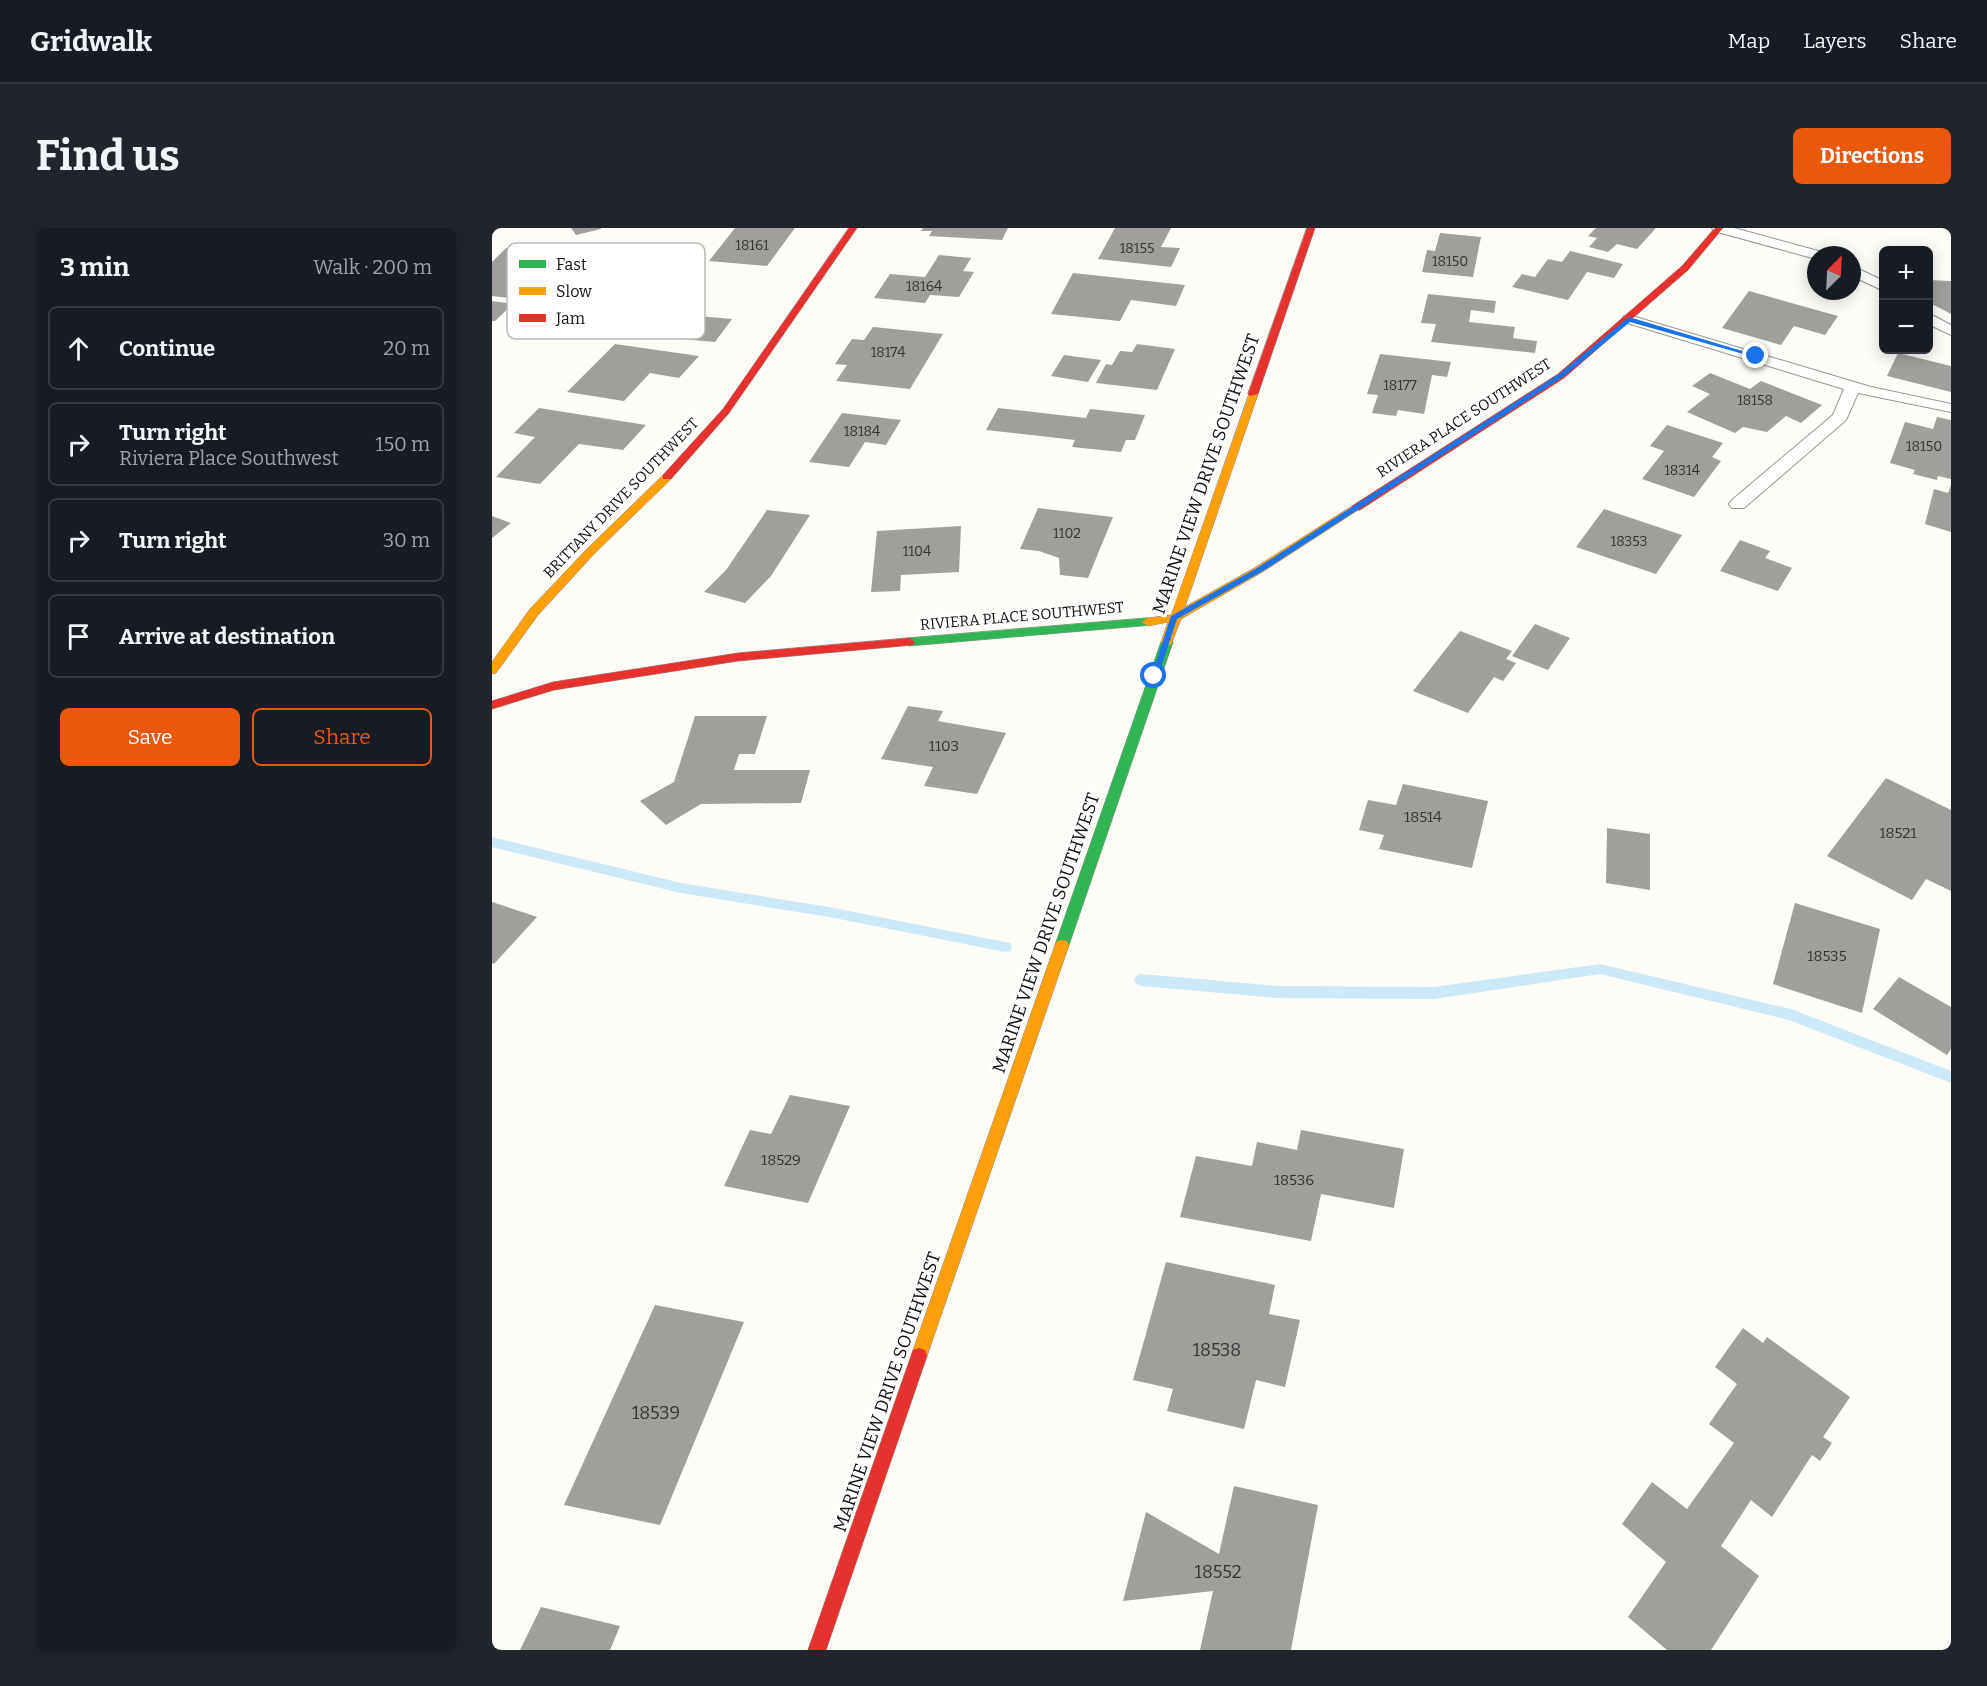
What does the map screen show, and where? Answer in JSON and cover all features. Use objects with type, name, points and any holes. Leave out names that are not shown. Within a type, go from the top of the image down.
[{"type":"street","name":"BRITTANY DRIVE SOUTHWEST","points":[[492,670],[534,612],[590,552],[662,483],[726,411],[853,228]]},
{"type":"street","name":"MARINE VIEW DRIVE SOUTHWEST","points":[[817,1650],[1311,228]]},
{"type":"street","name":"RIVIERA PLACE SOUTHWEST","points":[[492,705],[553,686],[738,657],[1139,623],[1174,618],[1260,569],[1561,376],[1685,268],[1719,228]]},
{"type":"lane","points":[[1719,228],[1807,252]]},
{"type":"lane","points":[[1861,275],[1879,285]]},
{"type":"lane","points":[[1629,319],[1853,386],[1947,408]]},
{"type":"lane","points":[[1933,320],[1951,331]]},
{"type":"lane","points":[[1738,504],[1840,417],[1853,386]]},
{"type":"building","points":[[571,228],[601,228],[601,229],[576,235]]},
{"type":"building","points":[[735,228],[795,228],[767,266],[709,261]]},
{"type":"building","points":[[923,228],[1008,228],[1002,240],[929,236],[932,231],[921,231]]},
{"type":"building","points":[[1115,228],[1171,228],[1161,247],[1180,248],[1171,267],[1098,259]]},
{"type":"building","points":[[1596,228],[1656,228],[1637,249],[1617,244],[1608,252],[1589,247],[1597,238],[1588,236]]},
{"type":"building","points":[[1440,233],[1481,237],[1473,277],[1422,272],[1427,250],[1435,251]]},
{"type":"building","points":[[507,248],[507,298],[492,296],[492,262]]},
{"type":"building","points":[[1570,251],[1623,264],[1614,278],[1587,272],[1568,300],[1512,287],[1522,274],[1535,277],[1548,259],[1562,262]]},
{"type":"building","points":[[939,255],[971,258],[963,271],[974,272],[959,297],[930,295],[925,303],[874,298],[890,274],[925,277]]},
{"type":"building","points":[[1073,273],[1185,285],[1176,306],[1131,300],[1120,321],[1051,314]]},
{"type":"building","points":[[1933,280],[1951,281],[1951,314],[1933,305]]},
{"type":"building","points":[[1749,291],[1838,316],[1825,335],[1794,326],[1781,345],[1722,328]]},
{"type":"building","points":[[1428,294],[1496,301],[1494,313],[1471,310],[1469,322],[1515,327],[1513,338],[1537,341],[1535,353],[1431,342],[1436,324],[1421,323]]},
{"type":"building","points":[[492,301],[507,303],[507,310],[495,321],[492,321]]},
{"type":"building","points":[[705,317],[732,319],[715,342],[682,339],[705,339]]},
{"type":"building","points":[[873,327],[943,334],[910,389],[836,381],[847,365],[835,364],[852,339],[864,340]]},
{"type":"building","points":[[615,344],[699,356],[679,378],[650,373],[624,401],[567,392]]},
{"type":"building","points":[[1137,344],[1175,349],[1157,390],[1096,383],[1106,364],[1112,365],[1120,351],[1132,352]]},
{"type":"building","points":[[1380,354],[1451,362],[1447,377],[1432,375],[1424,414],[1398,410],[1396,416],[1372,413],[1378,395],[1367,394]]},
{"type":"building","points":[[1898,354],[1951,366],[1951,392],[1887,376]]},
{"type":"building","points":[[1064,355],[1101,360],[1088,382],[1051,376]]},
{"type":"building","points":[[1710,373],[1750,389],[1761,381],[1822,405],[1801,423],[1786,416],[1767,432],[1743,427],[1735,433],[1687,412],[1710,394],[1692,386]]},
{"type":"building","points":[[539,408],[646,425],[623,450],[579,444],[540,484],[496,477],[535,437],[514,433]]},
{"type":"building","points":[[998,408],[1086,418],[1090,409],[1145,415],[1135,440],[1126,440],[1121,452],[1072,447],[1075,440],[986,430]]},
{"type":"building","points":[[842,413],[901,420],[886,445],[865,442],[849,467],[809,462]]},
{"type":"building","points":[[1937,417],[1951,420],[1951,479],[1938,476],[1937,480],[1913,474],[1915,470],[1890,463],[1905,422],[1933,429]]},
{"type":"building","points":[[1667,425],[1723,443],[1712,457],[1721,461],[1694,497],[1642,479],[1664,451],[1650,446]]},
{"type":"building","points":[[1951,485],[1951,532],[1925,524],[1934,489],[1948,493]]},
{"type":"building","points":[[1038,508],[1113,517],[1088,578],[1060,575],[1059,558],[1039,551],[1020,549]]},
{"type":"building","points":[[1604,509],[1682,535],[1656,574],[1576,547]]},
{"type":"building","points":[[767,510],[810,515],[771,576],[745,603],[704,592],[726,570]]},
{"type":"building","points":[[492,516],[511,523],[492,538]]},
{"type":"building","points":[[961,526],[959,572],[901,575],[900,591],[871,592],[877,531]]},
{"type":"building","points":[[1740,540],[1770,551],[1765,558],[1792,568],[1778,591],[1720,571]]},
{"type":"building","points":[[1535,624],[1570,638],[1548,670],[1512,656]]},
{"type":"building","points":[[1460,631],[1512,651],[1506,659],[1516,663],[1503,681],[1494,677],[1468,713],[1413,691]]},
{"type":"building","points":[[908,706],[943,711],[938,721],[1006,733],[977,794],[924,786],[933,767],[881,759]]},
{"type":"building","points":[[695,716],[767,716],[755,754],[739,754],[734,770],[810,770],[801,803],[701,804],[666,825],[640,801],[674,782]]},
{"type":"building","points":[[1886,778],[1951,810],[1951,891],[1926,879],[1912,900],[1827,856]]},
{"type":"building","points":[[1403,784],[1488,801],[1472,868],[1379,849],[1384,835],[1359,830],[1368,800],[1396,805]]},
{"type":"building","points":[[1607,828],[1650,834],[1650,890],[1606,883]]},
{"type":"building","points":[[492,902],[537,917],[494,964],[492,963]]},
{"type":"building","points":[[1795,903],[1880,929],[1862,1013],[1773,984]]},
{"type":"building","points":[[1899,977],[1951,1007],[1951,1049],[1947,1055],[1873,1009]]},
{"type":"building","points":[[790,1095],[850,1106],[808,1203],[724,1186],[750,1130],[771,1134]]},
{"type":"building","points":[[1301,1130],[1404,1149],[1394,1208],[1321,1194],[1311,1241],[1180,1217],[1196,1156],[1252,1166],[1257,1142],[1297,1150]]},
{"type":"building","points":[[1166,1262],[1275,1285],[1269,1314],[1300,1320],[1285,1387],[1256,1380],[1244,1429],[1167,1411],[1173,1389],[1133,1380]]},
{"type":"building","points":[[655,1305],[744,1322],[660,1525],[564,1505]]},
{"type":"building","points":[[1743,1328],[1763,1343],[1767,1337],[1850,1397],[1823,1437],[1832,1443],[1820,1461],[1812,1455],[1772,1517],[1751,1500],[1721,1546],[1759,1576],[1711,1650],[1667,1650],[1628,1617],[1666,1562],[1622,1524],[1652,1482],[1687,1509],[1734,1443],[1709,1424],[1737,1384],[1715,1367]]},
{"type":"building","points":[[1234,1486],[1318,1505],[1291,1650],[1200,1650],[1213,1591],[1123,1601],[1146,1512],[1219,1554]]},
{"type":"building","points":[[541,1607],[620,1626],[610,1650],[520,1650]]},
{"type":"waterway","points":[[492,842],[681,888],[829,912],[1005,947]]},
{"type":"waterway","points":[[1141,980],[1277,992],[1434,993],[1600,969],[1791,1015],[1951,1077]]},
{"type":"traffic: fast","points":[[909,642],[1148,622]]},
{"type":"traffic: fast","points":[[1062,945],[1167,642]]},
{"type":"traffic: slow","points":[[1167,642],[1253,394]]},
{"type":"traffic: slow","points":[[492,670],[534,612],[590,552],[667,477]]},
{"type":"traffic: slow","points":[[1148,622],[1174,618],[1260,569],[1356,508]]},
{"type":"traffic: slow","points":[[919,1356],[1062,945]]},
{"type":"traffic: jam","points":[[667,477],[726,411],[853,228]]},
{"type":"traffic: jam","points":[[1253,394],[1311,228]]},
{"type":"traffic: jam","points":[[1356,508],[1561,376],[1685,268],[1719,228]]},
{"type":"traffic: jam","points":[[492,705],[553,686],[738,657],[909,642]]},
{"type":"traffic: jam","points":[[817,1650],[919,1356]]},
{"type":"route","points":[[1154,676],[1174,618],[1260,569],[1561,376],[1629,319],[1756,356]]}]
